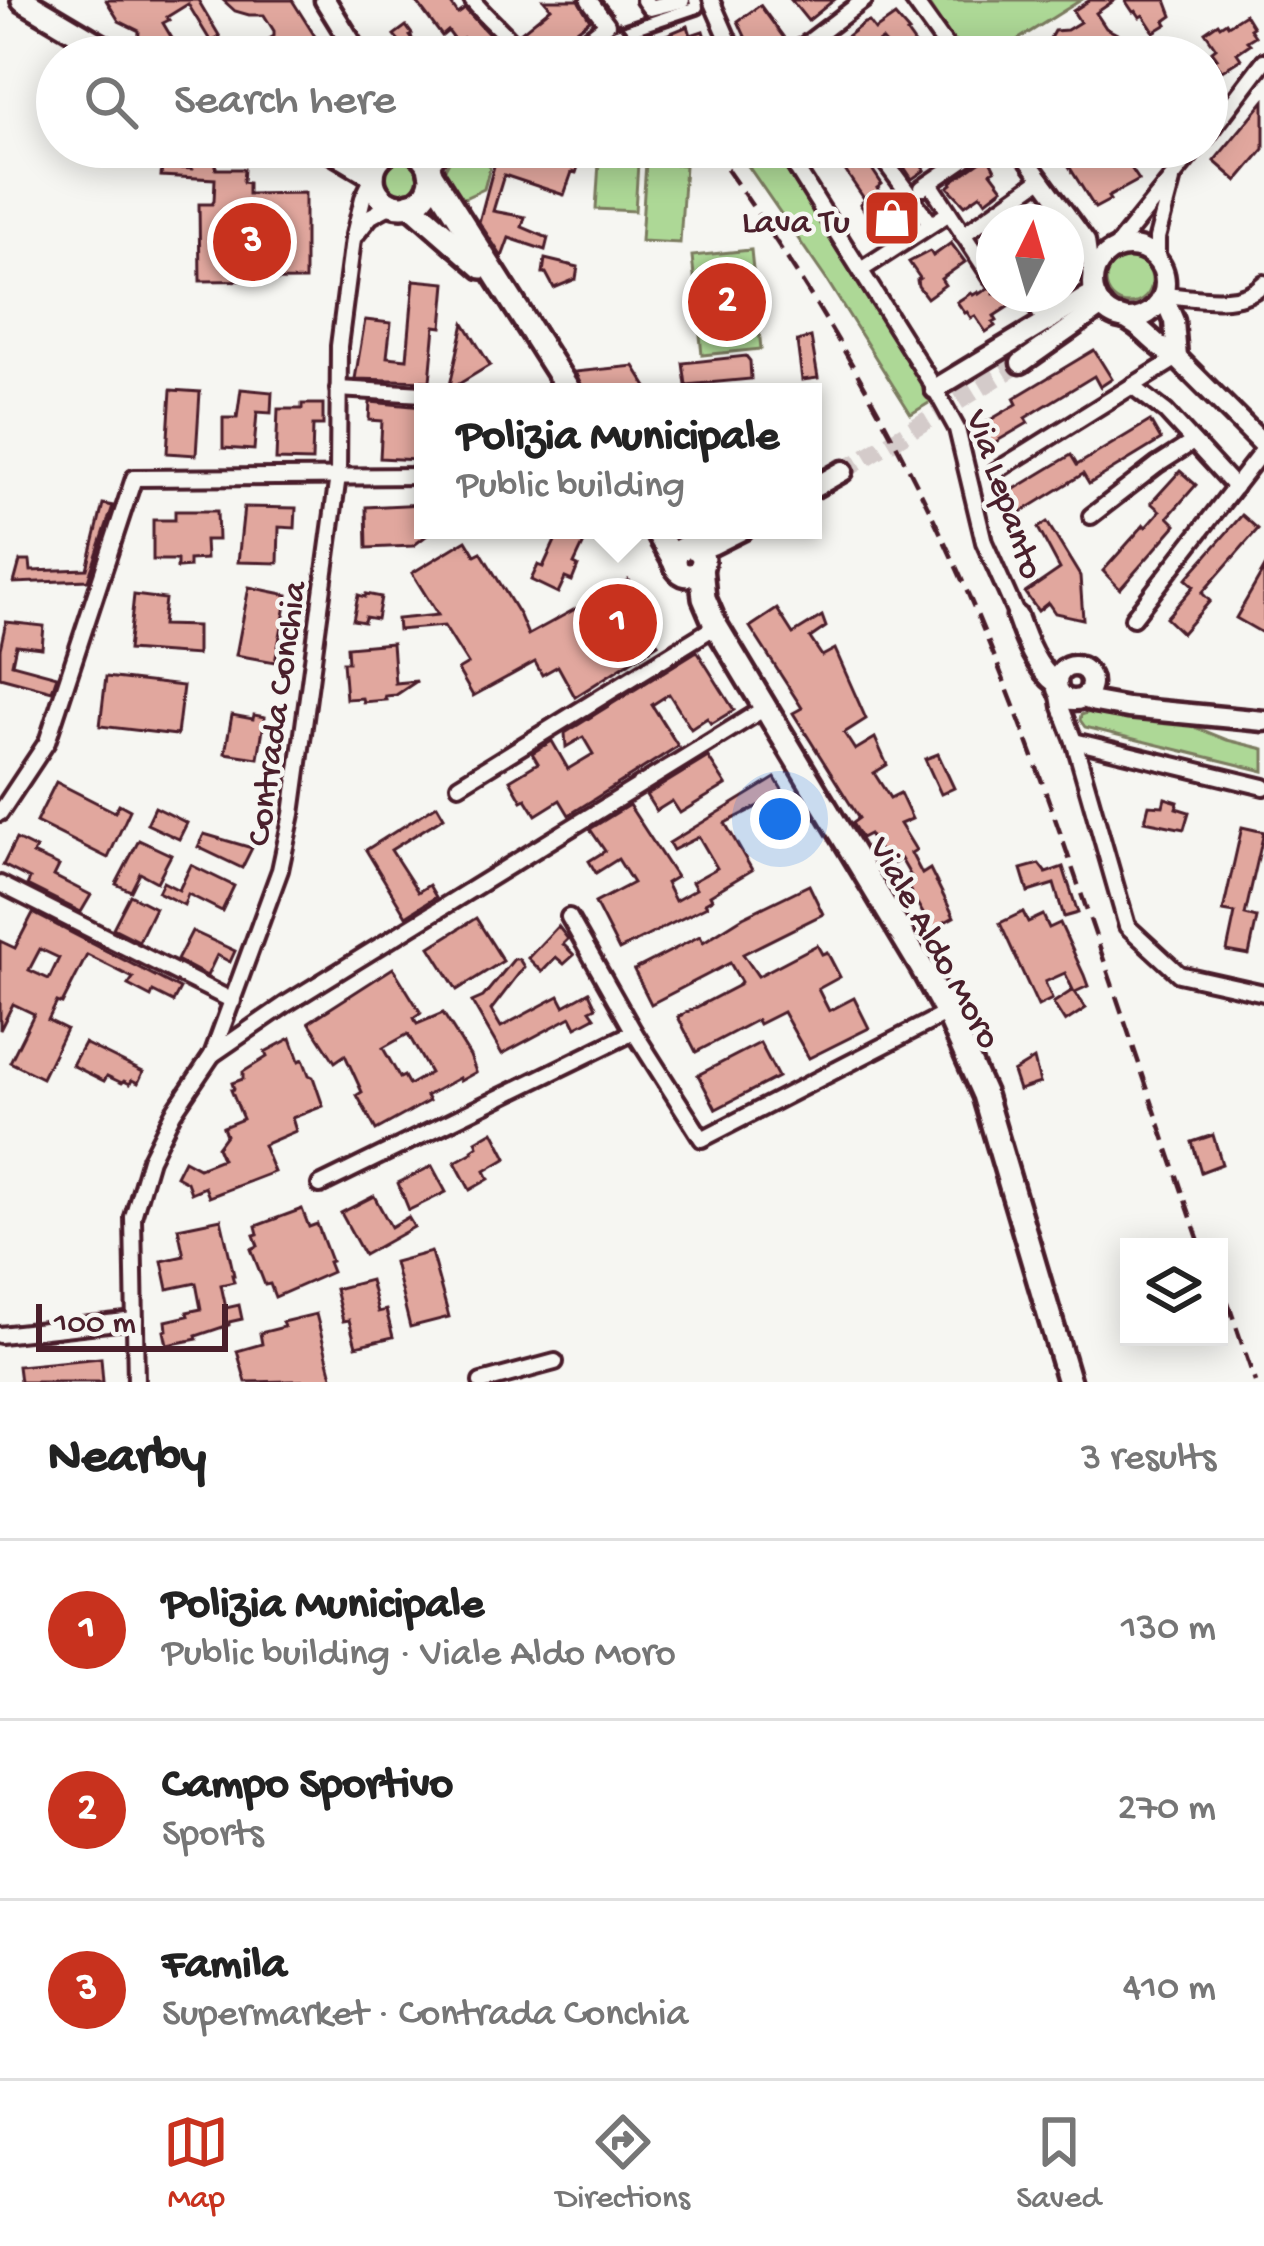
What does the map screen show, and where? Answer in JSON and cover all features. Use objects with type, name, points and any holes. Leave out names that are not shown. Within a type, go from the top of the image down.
[{"type":"main road","points":[[23,0],[84,36]]},
{"type":"main road","points":[[380,168],[379,194],[401,204],[469,254],[512,301]]},
{"type":"main road","points":[[401,204],[424,195],[431,180],[428,168]]},
{"type":"main road","points":[[431,168],[564,383]]},
{"type":"main road","name":"Viale Aldo Moro","points":[[667,539],[689,560],[705,614],[947,1013],[984,1095],[1069,1382]]},
{"type":"street","points":[[325,0],[347,36]]},
{"type":"street","points":[[472,0],[490,23],[510,36]]},
{"type":"street","points":[[589,0],[607,24],[591,36]]},
{"type":"street","points":[[644,0],[650,8],[682,0]]},
{"type":"street","points":[[614,36],[697,8],[695,0]]},
{"type":"street","points":[[711,0],[727,36]]},
{"type":"street","points":[[821,36],[864,0]]},
{"type":"street","points":[[913,0],[939,36]]},
{"type":"street","points":[[1228,109],[1264,62]]},
{"type":"street","name":"Contrada Conchia","points":[[136,1382],[133,1217],[150,1159],[173,1113],[212,1055],[280,870],[292,814],[338,476],[339,346],[353,239],[363,198],[377,168]]},
{"type":"street","name":"Via Lepanto","points":[[796,168],[957,428],[984,542],[1017,616]]},
{"type":"street","points":[[889,168],[931,224]]},
{"type":"street","points":[[910,197],[952,168]]},
{"type":"street","points":[[1034,168],[1087,242],[1101,301],[1177,358],[1264,447],[1133,618]]},
{"type":"street","points":[[1101,301],[1099,264],[1180,168]]},
{"type":"street","points":[[935,389],[1088,297],[1134,319],[1146,315],[1163,295],[1165,279],[1157,261],[1157,238],[1173,176]]},
{"type":"street","points":[[963,235],[1042,179]]},
{"type":"street","points":[[930,183],[976,254]]},
{"type":"street","points":[[353,239],[371,216],[401,204]]},
{"type":"street","points":[[861,270],[949,213]]},
{"type":"street","points":[[1087,242],[1093,238],[1111,252]]},
{"type":"street","points":[[1111,252],[1139,249],[1157,261]]},
{"type":"street","points":[[1163,295],[1235,299],[1254,293],[1264,283]]},
{"type":"street","points":[[1163,295],[1174,321],[1177,358]]},
{"type":"street","points":[[1021,363],[1101,301]]},
{"type":"street","points":[[1040,312],[1046,321]]},
{"type":"street","points":[[996,471],[1177,358]]},
{"type":"street","points":[[1132,386],[1166,412],[1235,487]]},
{"type":"street","points":[[338,389],[414,393]]},
{"type":"street","points":[[1091,516],[1193,442]]},
{"type":"street","points":[[822,483],[843,471]]},
{"type":"street","points":[[0,813],[46,742],[134,478],[414,476]]},
{"type":"street","points":[[689,560],[726,539]]},
{"type":"street","points":[[1017,616],[1045,651],[1142,708]]},
{"type":"street","points":[[1017,616],[1047,677],[1066,698],[1264,721]]},
{"type":"street","points":[[459,785],[716,626]]},
{"type":"street","points":[[1083,671],[1064,668],[1057,687],[1060,707],[1127,926],[1179,974],[1264,993]]},
{"type":"street","points":[[1073,741],[1074,708],[1090,689],[1083,671]]},
{"type":"street","points":[[212,1055],[286,1004],[765,708]]},
{"type":"street","points":[[1073,741],[1264,787]]},
{"type":"street","points":[[0,884],[232,1001]]},
{"type":"street","points":[[569,916],[634,1032],[702,1138],[947,1013]]},
{"type":"street","points":[[320,1186],[634,1032]]},
{"type":"street","points":[[0,1334],[135,1320]]},
{"type":"street","points":[[481,1382],[555,1363]]},
{"type":"green space","points":[[926,0],[1081,0],[1024,36],[950,36]]},
{"type":"green space","points":[[385,168],[421,168],[421,182],[410,193],[396,193],[385,182]]},
{"type":"green space","points":[[490,168],[484,189],[462,199],[444,171]]},
{"type":"green space","points":[[599,168],[638,168],[635,211],[596,209]]},
{"type":"green space","points":[[646,168],[685,168],[680,243],[641,241]]},
{"type":"green space","points":[[749,168],[785,168],[932,401],[911,414]]},
{"type":"green space","points":[[751,250],[761,349],[702,355],[692,256]]},
{"type":"green space","points":[[1129,258],[1145,265],[1152,281],[1145,297],[1129,304],[1113,297],[1106,281],[1113,265]]},
{"type":"green space","points":[[1099,709],[1121,717],[1185,723],[1264,749],[1264,771],[1085,727],[1081,715]]},
{"type":"building","points":[[106,0],[198,0],[219,36],[207,36],[188,4],[163,23],[171,36],[139,36],[139,31],[119,21]]},
{"type":"building","points":[[223,0],[292,0],[315,36],[274,36],[264,15],[235,11]]},
{"type":"building","points":[[415,0],[448,0],[458,14],[465,9],[490,36],[452,36],[448,31],[442,36]]},
{"type":"building","points":[[544,0],[578,0],[590,20],[569,36],[522,36],[551,8]]},
{"type":"building","points":[[791,0],[834,0],[808,21]]},
{"type":"building","points":[[1090,0],[1115,0],[1096,13],[1117,36],[1051,36],[1080,22],[1073,11]]},
{"type":"building","points":[[1125,0],[1166,0],[1172,16],[1154,32]]},
{"type":"building","points":[[760,5],[783,36],[745,36],[738,21]]},
{"type":"building","points":[[1245,14],[1255,36],[1237,53],[1241,59],[1228,67],[1228,36],[1205,32],[1218,23],[1228,25]]},
{"type":"building","points":[[895,16],[909,36],[847,36],[864,23],[875,30]]},
{"type":"building","points":[[406,26],[412,34],[410,36],[394,35]]},
{"type":"building","points":[[688,26],[691,35],[703,31],[705,36],[663,36]]},
{"type":"building","points":[[1264,101],[1264,149],[1237,181],[1222,168],[1228,168],[1228,144]]},
{"type":"building","points":[[162,168],[244,169],[248,194],[305,193],[305,280],[200,281],[199,204],[214,201],[215,179],[161,176]]},
{"type":"building","points":[[493,168],[578,168],[564,195],[504,175],[493,211],[525,217],[522,227],[548,238],[545,250],[509,238],[502,257],[479,222]]},
{"type":"building","points":[[844,168],[871,168],[882,184],[877,188],[902,224],[882,238],[860,204],[865,200]]},
{"type":"building","points":[[905,168],[925,170],[912,179]]},
{"type":"building","points":[[971,168],[994,168],[991,172],[1003,188],[986,201],[981,194],[965,205],[948,187]]},
{"type":"building","points":[[1070,168],[1131,168],[1139,180],[1095,208]]},
{"type":"building","points":[[951,243],[965,262],[941,279],[945,285],[927,298],[909,262],[930,251],[933,256]]},
{"type":"building","points":[[545,259],[578,267],[576,279],[554,288],[543,273]]},
{"type":"building","points":[[414,280],[446,283],[442,327],[435,326],[430,381],[355,379],[365,320],[391,323],[387,357],[407,359]]},
{"type":"building","points":[[973,295],[976,312],[1000,312],[994,316],[995,326],[986,332],[957,302]]},
{"type":"building","points":[[464,323],[490,365],[460,383],[451,383]]},
{"type":"building","points":[[811,337],[818,378],[802,380],[797,341]]},
{"type":"building","points":[[1094,350],[1112,379],[1100,387],[1094,376],[992,444],[980,426],[1017,404],[1014,398]]},
{"type":"building","points":[[746,356],[751,379],[686,383],[683,363]]},
{"type":"building","points":[[634,366],[644,383],[580,383],[575,372]]},
{"type":"building","points":[[241,389],[272,392],[271,413],[257,412],[254,450],[223,448],[223,418],[237,418]]},
{"type":"building","points":[[171,390],[200,392],[196,455],[167,453]]},
{"type":"building","points":[[370,402],[414,406],[414,460],[380,458],[382,421],[369,420]]},
{"type":"building","points":[[302,404],[323,404],[323,425],[313,425],[312,461],[276,460],[278,409],[302,409]]},
{"type":"building","points":[[1150,421],[1161,440],[1089,484],[1083,474],[1010,519],[998,499],[1071,455],[1077,465]]},
{"type":"building","points":[[1180,471],[1196,485],[1168,517],[1176,525],[1120,589],[1103,571],[1160,511],[1151,503]]},
{"type":"building","points":[[103,504],[113,506],[88,580],[14,583],[20,561],[30,561],[31,571],[87,569]]},
{"type":"building","points":[[414,504],[414,539],[422,539],[413,546],[367,548],[366,507]]},
{"type":"building","points":[[244,507],[296,508],[295,528],[279,527],[278,563],[238,562]]},
{"type":"building","points":[[175,511],[217,511],[218,540],[205,540],[206,559],[189,560],[189,567],[177,568],[177,560],[153,560],[153,520],[175,520]]},
{"type":"building","points":[[1242,515],[1258,529],[1202,593],[1210,601],[1182,633],[1166,618],[1194,586],[1186,579]]},
{"type":"building","points":[[1047,522],[1080,576],[1083,619],[1055,613],[1048,603],[1038,611],[1025,593],[1060,569],[1038,528]]},
{"type":"building","points":[[556,539],[586,539],[572,581],[565,578],[558,593],[531,580],[538,565],[543,567]]},
{"type":"building","points":[[466,540],[475,555],[481,552],[528,635],[628,580],[658,644],[575,697],[558,666],[542,675],[535,662],[473,696],[458,670],[468,664],[444,626],[398,630],[397,619],[438,615],[412,573]]},
{"type":"building","points":[[1264,569],[1264,634],[1236,618]]},
{"type":"building","points":[[249,587],[288,595],[275,662],[236,655]]},
{"type":"building","points":[[134,595],[165,599],[162,625],[197,626],[197,655],[128,650]]},
{"type":"building","points":[[358,595],[381,597],[377,619],[353,620]]},
{"type":"building","points":[[777,609],[793,634],[822,616],[826,627],[810,638],[822,656],[835,649],[866,719],[844,733],[855,750],[875,738],[887,765],[874,773],[890,798],[900,793],[912,819],[900,824],[916,850],[911,853],[922,874],[930,869],[954,917],[932,929],[906,884],[913,880],[901,859],[890,866],[869,834],[861,838],[852,823],[859,818],[793,713],[802,708],[750,627]]},
{"type":"building","points":[[6,622],[44,626],[42,648],[16,645],[12,664],[57,676],[52,691],[0,677]]},
{"type":"building","points":[[392,643],[395,683],[417,681],[396,695],[385,696],[386,700],[346,699],[343,662],[348,662],[347,647]]},
{"type":"building","points":[[697,651],[734,710],[691,729],[669,694],[652,705],[678,746],[569,815],[560,800],[536,815],[526,799],[522,801],[510,780],[538,763],[532,753],[552,741],[568,769],[593,754],[583,737],[566,747],[565,733]]},
{"type":"building","points":[[106,677],[183,686],[177,735],[100,726]]},
{"type":"building","points":[[232,715],[265,717],[258,758],[225,753]]},
{"type":"building","points":[[938,754],[954,788],[941,794],[925,759]]},
{"type":"building","points":[[708,757],[726,785],[680,813],[672,801],[656,811],[646,795]]},
{"type":"building","points":[[775,778],[784,793],[725,823],[752,870],[710,895],[707,906],[619,950],[595,903],[633,883],[618,859],[596,873],[589,861],[605,851],[590,829],[629,805],[676,877],[666,883],[675,901],[696,889],[692,882],[717,868],[699,837],[673,850],[669,843]]},
{"type":"building","points":[[56,782],[115,812],[119,804],[130,810],[108,858],[36,822]]},
{"type":"building","points":[[1165,798],[1189,812],[1184,829],[1145,821],[1149,805],[1163,806]]},
{"type":"building","points":[[437,805],[444,817],[391,850],[418,892],[429,885],[436,897],[406,916],[366,850]]},
{"type":"building","points":[[155,807],[187,823],[179,839],[147,824]]},
{"type":"building","points":[[1242,827],[1264,832],[1245,915],[1257,918],[1249,955],[1227,951],[1235,913],[1223,911]]},
{"type":"building","points":[[204,834],[252,848],[242,868],[198,847]]},
{"type":"building","points":[[16,839],[36,849],[33,854],[59,866],[54,876],[91,895],[81,912],[27,885],[30,879],[3,865]]},
{"type":"building","points":[[139,840],[171,855],[157,882],[140,873],[131,891],[116,884]]},
{"type":"building","points":[[1039,864],[1046,873],[1063,867],[1078,913],[1064,917],[1054,884],[1028,892],[1021,869]]},
{"type":"building","points":[[191,865],[234,886],[222,911],[188,894],[184,905],[158,892],[163,882],[179,890]]},
{"type":"building","points":[[809,885],[823,914],[743,954],[758,976],[817,945],[822,954],[827,952],[840,977],[818,989],[829,1011],[854,998],[869,1028],[809,1058],[783,1012],[696,1052],[678,1017],[739,985],[730,963],[651,1004],[634,970],[700,936],[703,942]]},
{"type":"building","points":[[130,895],[155,908],[139,941],[113,928]]},
{"type":"building","points":[[1023,912],[1028,922],[1043,915],[1049,928],[1060,923],[1084,975],[1088,986],[1075,992],[1086,1008],[1065,1022],[1053,1003],[1073,990],[1065,973],[1045,982],[1052,999],[1038,1006],[1000,923]]},
{"type":"building","points":[[33,913],[180,989],[173,1002],[153,992],[151,997],[128,985],[133,978],[87,955],[62,1004],[57,1002],[48,1020],[66,1029],[42,1078],[10,1062],[34,1014],[13,1004],[0,1030],[0,941],[15,948]],"holes":[[[40,949],[59,958],[49,979],[29,970]]]},
{"type":"building","points":[[476,918],[503,961],[457,990],[430,947]]},
{"type":"building","points":[[558,926],[568,939],[563,944],[574,955],[564,964],[556,957],[542,972],[528,958]]},
{"type":"building","points":[[192,931],[235,951],[230,962],[217,955],[207,976],[177,960]]},
{"type":"building","points":[[514,959],[524,967],[491,1010],[501,1027],[559,996],[564,1006],[589,992],[595,1017],[576,1027],[571,1017],[502,1054],[472,1002],[483,997]]},
{"type":"building","points":[[393,968],[421,1013],[414,1018],[417,1024],[443,1013],[476,1072],[426,1096],[429,1101],[376,1130],[357,1095],[362,1092],[345,1055],[335,1062],[309,1022]],"holes":[[[408,1034],[430,1073],[409,1085],[383,1048]]]},
{"type":"building","points":[[291,1038],[323,1106],[292,1118],[296,1131],[263,1145],[274,1172],[209,1197],[205,1187],[191,1193],[187,1182],[176,1176],[184,1160],[199,1168],[222,1159],[217,1147],[226,1135],[223,1127],[243,1119],[232,1083],[267,1057],[265,1052]]},
{"type":"building","points":[[84,1043],[143,1072],[138,1083],[107,1076],[104,1081],[72,1065]]},
{"type":"building","points":[[760,1043],[778,1077],[716,1109],[698,1075]]},
{"type":"building","points":[[1034,1059],[1040,1083],[1019,1090],[1013,1072]]},
{"type":"building","points":[[493,1131],[507,1158],[485,1171],[489,1179],[470,1190],[455,1162],[473,1152],[476,1141]]},
{"type":"building","points":[[1213,1135],[1222,1164],[1201,1172],[1192,1142]]},
{"type":"building","points":[[432,1166],[446,1192],[409,1210],[398,1183]]},
{"type":"building","points":[[374,1196],[391,1227],[408,1217],[414,1227],[364,1255],[341,1213]]},
{"type":"building","points":[[302,1209],[309,1227],[317,1224],[332,1272],[275,1297],[251,1249],[258,1246],[256,1226]]},
{"type":"building","points":[[221,1219],[234,1282],[221,1285],[226,1308],[239,1305],[242,1319],[197,1339],[167,1345],[166,1321],[201,1309],[196,1283],[168,1289],[162,1261],[184,1256],[178,1228]]},
{"type":"building","points":[[431,1252],[449,1317],[410,1327],[394,1262]]},
{"type":"building","points":[[370,1280],[378,1312],[386,1310],[393,1337],[356,1346],[335,1289]]},
{"type":"building","points":[[316,1314],[333,1380],[246,1382],[237,1351],[262,1344],[260,1333],[284,1327],[282,1322]]},
{"type":"building","points":[[101,1358],[103,1382],[20,1382],[18,1366]]},
{"type":"tunnel","points":[[843,471],[1021,363]]},
{"type":"railway","points":[[601,0],[629,36]]},
{"type":"railway","points":[[726,168],[845,353],[958,571],[1046,793],[1198,1238]]},
{"type":"railway","points":[[1228,1302],[1255,1382]]},
{"type":"place","name":"Lava Tu","points":[[892,218]]},
{"type":"place","name":"Famila","points":[[252,242]]},
{"type":"place","name":"Campo Sportivo","points":[[727,302]]},
{"type":"place","name":"Polizia Municipale","points":[[618,623]]}]
